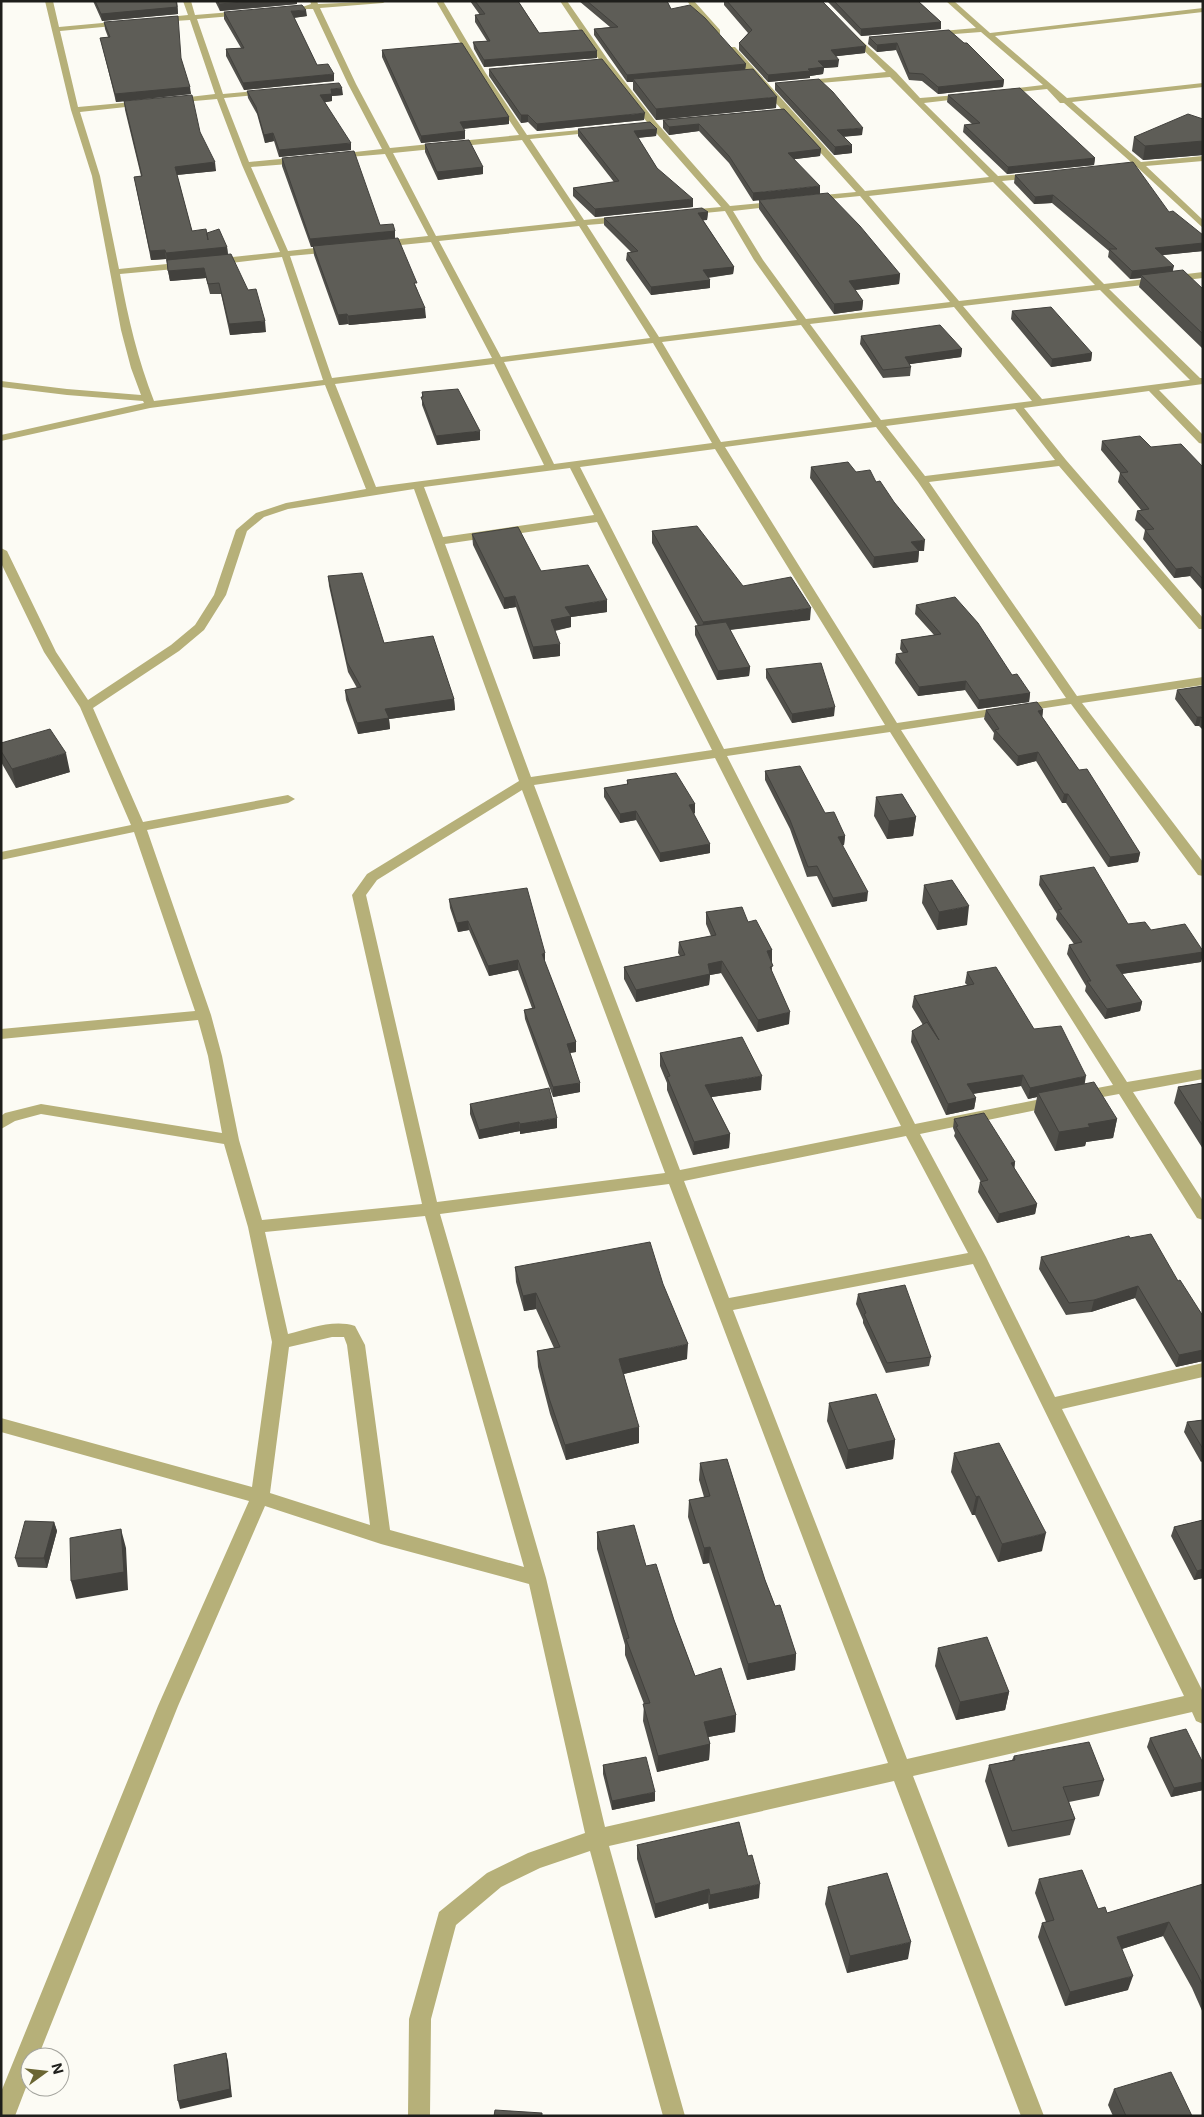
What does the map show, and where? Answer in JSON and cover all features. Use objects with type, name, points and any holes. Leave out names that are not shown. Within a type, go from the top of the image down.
[{"type":"street","points":[[49,1],[75,110],[96,176],[126,330],[136,368],[148,402]]},
{"type":"street","points":[[187,1],[220,97],[246,165],[285,254],[314,342],[372,491]]},
{"type":"street","points":[[296,8],[314,4],[382,1]]},
{"type":"street","points":[[439,1],[525,138],[582,224],[893,727],[1124,1087],[1203,1214]]},
{"type":"street","points":[[563,1],[600,63],[629,86],[652,124],[727,208],[759,260],[803,322],[922,480],[1074,700],[1203,872]]},
{"type":"street","points":[[690,1],[722,38]]},
{"type":"street","points":[[949,1],[1139,164],[1203,225]]},
{"type":"street","points":[[1189,1],[1202,11]]},
{"type":"street","points":[[314,4],[348,85],[387,152],[433,238],[498,361],[550,467]]},
{"type":"street","points":[[925,35],[985,32],[1202,11]]},
{"type":"street","points":[[154,20],[249,12]]},
{"type":"street","points":[[56,29],[134,22]]},
{"type":"street","points":[[846,27],[863,40],[1102,287],[1200,381]]},
{"type":"street","points":[[728,45],[750,76],[769,86],[781,112],[862,193],[1040,402]]},
{"type":"street","points":[[793,84],[894,74]]},
{"type":"street","points":[[1064,101],[1203,85]]},
{"type":"street","points":[[988,93],[1048,87]]},
{"type":"street","points":[[162,102],[277,92]]},
{"type":"street","points":[[919,100],[978,94]]},
{"type":"street","points":[[75,110],[152,103]]},
{"type":"street","points":[[331,157],[603,130]]},
{"type":"street","points":[[1101,168],[1203,158]]},
{"type":"street","points":[[246,165],[312,159]]},
{"type":"street","points":[[804,200],[1044,174]]},
{"type":"street","points":[[679,214],[785,202]]},
{"type":"street","points":[[374,245],[630,219]]},
{"type":"street","points":[[116,272],[344,248]]},
{"type":"street","points":[[1,438],[148,402],[330,383],[654,340],[1203,275]]},
{"type":"street","points":[[86,707],[175,648],[200,627],[220,595],[242,530],[260,515],[286,506],[372,491],[1200,381]]},
{"type":"street","points":[[1,384],[148,402]]},
{"type":"street","points":[[1152,388],[1203,441]]},
{"type":"street","points":[[1017,405],[1062,462],[1203,626]]},
{"type":"street","points":[[922,480],[1062,462]]},
{"type":"street","points":[[419,2116],[420,2019],[447,1919],[494,1880],[535,1860],[597,1839],[901,1768],[1201,1706],[978,1257],[910,1129],[573,464]]},
{"type":"street","points":[[418,485],[526,782],[674,1177],[1033,2116]]},
{"type":"street","points":[[439,541],[599,518]]},
{"type":"street","points":[[1,551],[50,652],[86,707],[139,827],[204,1015],[215,1056],[231,1140],[256,1227],[282,1342],[260,1497],[168,1706],[3,2116]]},
{"type":"street","points":[[674,2116],[597,1839],[537,1578],[431,1209],[359,895],[372,877],[526,782],[1203,681]]},
{"type":"street","points":[[1,856],[139,827],[288,799]]},
{"type":"street","points":[[1,1034],[204,1015]]},
{"type":"street","points":[[256,1227],[431,1209],[674,1177],[1124,1087],[1203,1074]]},
{"type":"street","points":[[1,1124],[10,1116],[41,1109],[231,1140]]},
{"type":"street","points":[[723,1306],[978,1257]]},
{"type":"street","points":[[282,1342],[332,1330],[349,1332],[356,1345],[381,1536]]},
{"type":"street","points":[[1050,1405],[1203,1370]]},
{"type":"street","points":[[1,1425],[260,1497],[381,1536],[537,1578]]},
{"type":"building","points":[[95,1],[176,1],[177,7],[101,14]]},
{"type":"building","points":[[218,1],[255,1],[219,4]]},
{"type":"building","points":[[475,1],[518,1],[539,33],[582,30],[597,51],[484,60],[473,42],[490,41],[475,15],[485,14]]},
{"type":"building","points":[[587,1],[667,1],[671,9],[690,5],[705,18],[746,64],[627,75],[594,29],[618,27]]},
{"type":"building","points":[[727,1],[822,1],[866,46],[831,50],[839,60],[818,61],[824,67],[808,69],[810,71],[768,75],[739,43],[752,30]]},
{"type":"building","points":[[834,1],[918,1],[941,22],[861,29]]},
{"type":"building","points":[[302,5],[306,10],[291,11],[317,65],[328,64],[334,74],[243,83],[226,49],[244,48],[224,12]]},
{"type":"building","points":[[178,16],[181,58],[190,87],[115,94],[100,38],[110,37],[104,22]]},
{"type":"building","points":[[949,30],[964,43],[967,43],[1004,80],[938,87],[923,74],[909,73],[897,43],[877,45],[869,37]]},
{"type":"building","points":[[462,43],[509,117],[460,122],[465,131],[421,136],[382,50]]},
{"type":"building","points":[[602,59],[645,113],[537,124],[528,115],[521,115],[489,69]]},
{"type":"building","points":[[753,69],[777,97],[656,109],[633,79]]},
{"type":"building","points":[[819,79],[833,92],[863,128],[837,130],[852,145],[835,147],[775,83]]},
{"type":"building","points":[[339,83],[342,88],[331,89],[332,94],[320,95],[351,143],[279,150],[273,133],[264,135],[256,107],[247,91]]},
{"type":"building","points":[[1020,88],[1095,158],[1008,167],[964,125],[980,123],[948,95]]},
{"type":"building","points":[[192,95],[200,132],[215,162],[175,167],[192,231],[206,229],[208,240],[207,233],[219,229],[227,247],[166,253],[165,250],[150,251],[134,177],[142,176],[124,101]]},
{"type":"building","points":[[784,109],[821,149],[788,153],[820,186],[753,193],[729,156],[699,124],[669,127],[663,120]]},
{"type":"building","points":[[1188,114],[1203,119],[1203,141],[1145,146],[1134,137]]},
{"type":"building","points":[[650,122],[657,129],[634,131],[657,168],[693,199],[595,209],[573,188],[619,181],[578,129]]},
{"type":"building","points":[[469,140],[483,167],[437,172],[425,144]]},
{"type":"building","points":[[354,151],[380,225],[393,224],[395,231],[310,239],[282,158]]},
{"type":"building","points":[[1133,162],[1169,212],[1173,211],[1203,235],[1203,243],[1155,248],[1174,266],[1132,271],[1109,249],[1117,249],[1053,195],[1035,197],[1015,175]]},
{"type":"building","points":[[828,193],[860,226],[900,274],[849,281],[863,301],[834,304],[759,200]]},
{"type":"building","points":[[702,208],[708,212],[698,213],[734,267],[703,270],[710,280],[651,287],[627,253],[638,251],[604,218]]},
{"type":"building","points":[[398,238],[417,283],[414,283],[425,308],[348,316],[347,314],[338,315],[313,246]]},
{"type":"building","points":[[231,254],[248,290],[256,289],[265,321],[229,324],[219,283],[208,284],[204,268],[168,271],[167,260]]},
{"type":"building","points":[[1183,270],[1203,289],[1203,334],[1141,275]]},
{"type":"building","points":[[1051,307],[1092,353],[1052,359],[1012,311]]},
{"type":"building","points":[[940,325],[962,349],[905,357],[911,367],[883,370],[861,336]]},
{"type":"building","points":[[458,389],[480,431],[436,436],[421,397],[423,397],[422,392]]},
{"type":"building","points":[[1140,436],[1151,447],[1181,444],[1203,467],[1203,579],[1192,567],[1176,569],[1145,530],[1154,529],[1137,511],[1149,509],[1120,473],[1128,472],[1102,441]]},
{"type":"building","points":[[848,462],[856,472],[870,470],[876,482],[880,481],[894,502],[925,540],[911,542],[919,551],[874,557],[811,467]]},
{"type":"building","points":[[697,526],[743,586],[791,577],[811,608],[703,622],[652,531]]},
{"type":"building","points":[[518,527],[541,571],[588,565],[607,600],[565,607],[571,616],[551,620],[560,644],[533,647],[515,596],[504,598],[472,534]]},
{"type":"building","points":[[362,573],[384,643],[433,636],[454,699],[385,709],[389,718],[357,723],[345,690],[361,687],[347,662],[328,576]]},
{"type":"building","points":[[955,597],[978,623],[1012,675],[1017,674],[1030,693],[979,700],[966,681],[919,687],[896,654],[908,652],[901,640],[941,634],[916,605]]},
{"type":"building","points":[[726,622],[750,667],[718,671],[695,626]]},
{"type":"building","points":[[821,663],[835,707],[792,714],[766,669]]},
{"type":"building","points":[[1203,686],[1203,719],[1197,717],[1177,690]]},
{"type":"building","points":[[1037,702],[1043,710],[1038,711],[1079,770],[1087,769],[1140,853],[1110,857],[1068,794],[1064,794],[1038,752],[1018,756],[995,730],[999,729],[986,710]]},
{"type":"building","points":[[50,729],[66,753],[12,769],[1,751],[1,743]]},
{"type":"building","points":[[800,766],[825,813],[834,812],[845,836],[838,837],[868,892],[833,898],[817,866],[808,867],[790,820],[765,771]]},
{"type":"building","points":[[676,773],[695,804],[689,805],[710,844],[660,853],[636,811],[620,814],[604,788],[628,784],[627,780]]},
{"type":"building","points":[[902,794],[916,817],[889,821],[876,797]]},
{"type":"building","points":[[1094,867],[1128,924],[1145,922],[1151,930],[1185,924],[1203,951],[1116,965],[1142,1002],[1107,1009],[1087,981],[1091,981],[1069,945],[1082,942],[1058,910],[1062,909],[1040,876]]},
{"type":"building","points":[[952,880],[969,906],[939,912],[924,885]]},
{"type":"building","points":[[527,888],[545,953],[542,954],[576,1042],[567,1044],[580,1083],[553,1087],[524,1010],[535,1008],[518,960],[488,966],[468,921],[457,923],[449,899]]},
{"type":"building","points":[[742,907],[748,922],[756,920],[772,950],[767,951],[773,966],[770,967],[790,1012],[758,1020],[722,961],[708,964],[710,974],[636,990],[624,967],[685,955],[679,942],[716,935],[706,912]]},
{"type":"building","points":[[996,967],[1034,1029],[1061,1026],[1086,1076],[1030,1088],[1023,1075],[967,1084],[976,1098],[948,1104],[912,1031],[927,1022],[939,1040],[914,996],[974,984],[967,972]]},
{"type":"building","points":[[742,1037],[762,1076],[705,1085],[730,1134],[694,1142],[667,1077],[670,1076],[660,1053]]},
{"type":"building","points":[[1094,1082],[1117,1119],[1088,1124],[1090,1127],[1059,1132],[1038,1093]]},
{"type":"building","points":[[1203,1083],[1203,1126],[1178,1087]]},
{"type":"building","points":[[549,1088],[557,1118],[520,1124],[519,1122],[479,1130],[470,1104]]},
{"type":"building","points":[[984,1113],[1015,1162],[1011,1163],[1037,1204],[999,1214],[980,1182],[988,1180],[956,1127],[958,1126],[954,1119]]},
{"type":"building","points":[[1151,1234],[1178,1281],[1180,1280],[1203,1316],[1203,1350],[1179,1355],[1138,1286],[1094,1300],[1069,1303],[1041,1257],[1129,1236],[1130,1238]]},
{"type":"building","points":[[650,1242],[663,1284],[688,1344],[619,1359],[639,1427],[565,1445],[549,1398],[537,1351],[560,1347],[536,1293],[523,1296],[515,1267]]},
{"type":"building","points":[[905,1285],[931,1357],[887,1363],[864,1314],[866,1313],[858,1294]]},
{"type":"building","points":[[876,1394],[895,1440],[848,1450],[829,1403]]},
{"type":"building","points":[[1203,1420],[1203,1449],[1187,1422]]},
{"type":"building","points":[[999,1443],[1046,1533],[1002,1544],[979,1496],[976,1497],[954,1453]]},
{"type":"building","points":[[727,1459],[765,1580],[775,1606],[780,1605],[796,1654],[748,1664],[710,1547],[704,1548],[689,1500],[710,1496],[700,1463]]},
{"type":"building","points":[[1203,1520],[1203,1569],[1197,1571],[1174,1527]]},
{"type":"building","points":[[25,1521],[54,1522],[44,1558],[15,1558]]},
{"type":"building","points":[[634,1525],[646,1566],[656,1564],[695,1676],[721,1668],[736,1715],[704,1722],[710,1744],[658,1756],[643,1704],[650,1703],[626,1639],[629,1638],[597,1532]]},
{"type":"building","points":[[121,1529],[124,1572],[71,1581],[70,1538]]},
{"type":"building","points":[[987,1637],[1009,1692],[960,1702],[938,1648]]},
{"type":"building","points":[[1186,1729],[1203,1763],[1203,1782],[1174,1788],[1150,1738]]},
{"type":"building","points":[[1089,1742],[1104,1780],[1063,1787],[1075,1819],[1012,1831],[989,1765],[1015,1760],[1014,1756]]},
{"type":"building","points":[[646,1757],[655,1792],[612,1801],[603,1765]]},
{"type":"building","points":[[739,1822],[748,1856],[752,1855],[760,1884],[710,1895],[709,1889],[655,1904],[637,1845]]},
{"type":"building","points":[[1082,1870],[1098,1909],[1105,1907],[1107,1913],[1203,1884],[1203,1986],[1169,1922],[1117,1937],[1133,1976],[1070,1992],[1042,1923],[1054,1920],[1039,1879]]},
{"type":"building","points":[[887,1873],[911,1942],[850,1956],[828,1887]]},
{"type":"building","points":[[226,2053],[230,2089],[178,2101],[174,2065]]},
{"type":"building","points":[[1171,2072],[1192,2116],[1126,2116],[1114,2089]]},
{"type":"building","points":[[495,2110],[542,2113],[542,2116],[494,2116]]}]
